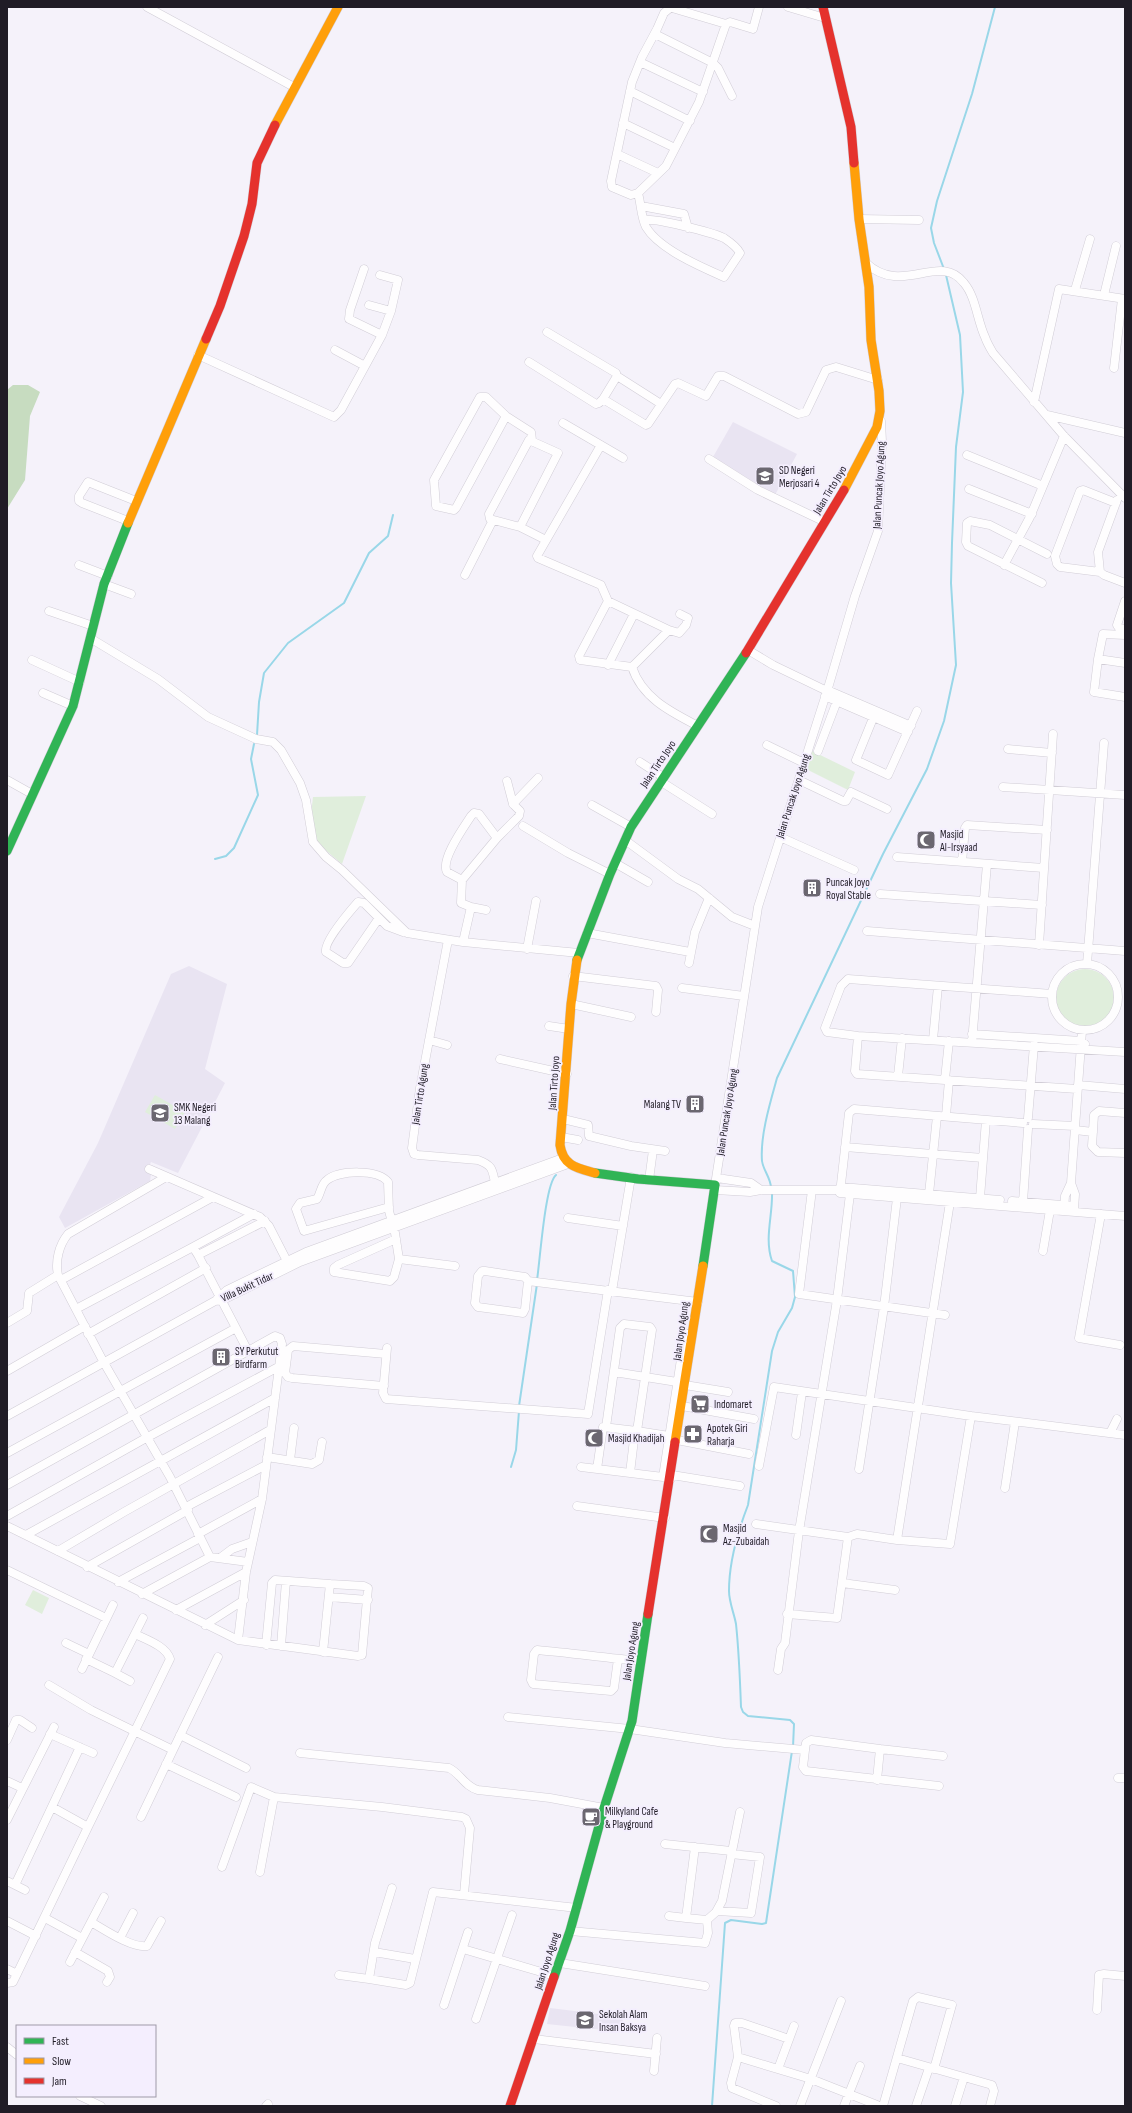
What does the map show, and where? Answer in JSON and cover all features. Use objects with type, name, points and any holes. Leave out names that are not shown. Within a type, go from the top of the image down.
[{"type":"street","points":[[147,7],[294,87]]},
{"type":"street","points":[[7,850],[73,706],[106,580],[136,501],[220,306],[244,236],[252,204],[257,163],[260,152],[338,7]]},
{"type":"street","points":[[726,24],[703,92],[666,166],[638,193],[632,195],[612,187],[611,181],[630,91],[640,62],[664,13],[670,8],[726,24],[730,22],[753,29],[759,7]]},
{"type":"street","points":[[788,7],[825,18]]},
{"type":"street","name":"Jalan Tirto Joyo","points":[[565,1161],[561,1153],[561,1137],[567,1074],[573,976],[579,953],[610,874],[632,827],[661,779],[748,650],[865,454],[877,427],[880,411],[878,380],[871,340],[866,263],[859,219],[851,127],[823,7]]},
{"type":"street","points":[[655,34],[713,63],[720,71],[732,96]]},
{"type":"street","points":[[640,62],[703,92]]},
{"type":"street","points":[[630,91],[690,120]]},
{"type":"street","points":[[623,123],[675,148]]},
{"type":"street","points":[[617,154],[658,173]]},
{"type":"street","points":[[638,193],[644,220],[658,242],[724,277],[740,253],[737,248],[723,238],[650,219],[644,220]]},
{"type":"street","points":[[641,206],[684,214],[688,228]]},
{"type":"street","points":[[859,219],[919,220]]},
{"type":"street","points":[[1075,290],[1090,239]]},
{"type":"street","points":[[1104,295],[1116,246]]},
{"type":"street","points":[[866,263],[879,274],[892,277],[913,275],[936,270],[950,271],[960,277],[966,286],[985,337],[993,353],[1064,436],[1122,496],[1116,503],[1098,552],[1100,572]]},
{"type":"street","points":[[364,269],[350,310],[349,319],[382,335]]},
{"type":"street","points":[[198,355],[334,416],[341,410],[382,335],[391,311],[398,280],[380,275]]},
{"type":"street","points":[[1034,402],[1057,292],[1061,288],[1124,299],[1122,335],[1114,368]]},
{"type":"street","points":[[369,305],[391,311]]},
{"type":"street","points":[[547,332],[616,373],[616,376],[661,404]]},
{"type":"street","points":[[335,350],[365,366]]},
{"type":"street","points":[[529,362],[596,404],[602,399],[616,376]]},
{"type":"street","points":[[602,399],[646,425],[674,384],[681,384],[706,396],[718,376],[724,376],[798,414],[802,414],[806,412],[826,370],[830,368],[836,367],[878,380]]},
{"type":"street","points":[[506,416],[456,508],[454,510],[436,506],[434,480],[480,397],[486,397],[506,416],[531,432],[532,440]]},
{"type":"street","name":"Jalan Puncak Joyo Agung","points":[[716,1184],[760,900],[799,780],[855,596],[878,531],[882,442],[880,411]]},
{"type":"street","points":[[1047,415],[1125,433]]},
{"type":"street","points":[[563,423],[623,458]]},
{"type":"street","points":[[1004,565],[1032,514],[1064,436]]},
{"type":"street","points":[[532,440],[527,442],[489,514],[490,519],[520,526],[546,540]]},
{"type":"street","points":[[520,526],[558,454],[532,440]]},
{"type":"street","points":[[601,445],[538,553],[538,558],[601,585],[608,601],[669,630],[679,633],[686,625],[688,618],[680,614]]},
{"type":"street","points":[[967,455],[1043,486]]},
{"type":"street","points":[[709,459],[758,490],[825,522]]},
{"type":"street","points":[[128,522],[82,503],[79,501],[79,496],[87,483],[91,482],[136,501]]},
{"type":"street","points":[[969,489],[1032,514]]},
{"type":"street","points":[[1116,503],[1083,490],[1080,491],[1055,556],[1057,564],[1060,567],[1100,572],[1125,583]]},
{"type":"street","points":[[465,575],[493,520]]},
{"type":"street","points":[[1042,583],[968,546],[966,542],[967,523],[970,521],[990,525],[1047,554]]},
{"type":"street","points":[[79,565],[131,594]]},
{"type":"street","points":[[608,601],[579,659],[581,662],[632,667],[669,630]]},
{"type":"street","points":[[1125,601],[1117,626],[1125,629]]},
{"type":"street","points":[[49,611],[93,626]]},
{"type":"street","points":[[608,665],[634,614]]},
{"type":"street","points":[[1125,636],[1103,634],[1094,692],[1125,697]]},
{"type":"street","points":[[90,638],[158,679],[208,717],[256,739],[273,742],[281,750],[300,784],[306,800],[313,842],[326,857],[342,870],[407,933]]},
{"type":"street","points":[[748,650],[826,693],[909,729]]},
{"type":"street","points":[[1098,659],[1125,663]]},
{"type":"street","points":[[32,660],[80,682]]},
{"type":"street","points":[[632,667],[639,684],[650,696],[698,726]]},
{"type":"street","points":[[43,693],[73,706]]},
{"type":"street","points":[[826,693],[837,701],[874,714]]},
{"type":"street","points":[[818,751],[837,701]]},
{"type":"street","points":[[874,714],[856,758],[863,764],[890,774],[917,711]]},
{"type":"street","points":[[1039,946],[1054,734]]},
{"type":"street","points":[[1087,964],[1104,743]]},
{"type":"street","points":[[766,745],[804,763]]},
{"type":"street","points":[[1008,749],[1052,753]]},
{"type":"street","points":[[640,762],[661,779],[712,814]]},
{"type":"street","points":[[513,804],[538,778]]},
{"type":"street","points":[[7,780],[32,794]]},
{"type":"street","points":[[799,780],[843,801],[846,801],[851,792],[887,809]]},
{"type":"street","points":[[486,910],[471,907],[461,902],[462,880],[497,838],[518,816],[520,811],[513,804],[507,781]]},
{"type":"street","points":[[1003,787],[1125,795]]},
{"type":"street","points":[[592,805],[632,827]]},
{"type":"street","points":[[462,880],[447,872],[446,865],[453,846],[471,816],[474,813],[479,814],[497,838]]},
{"type":"street","points":[[962,862],[965,828],[967,825],[1047,830]]},
{"type":"street","points":[[523,826],[568,853],[610,874]]},
{"type":"street","points":[[780,837],[854,870]]},
{"type":"street","points":[[625,840],[709,898],[732,917],[755,926]]},
{"type":"street","points":[[897,857],[1044,868]]},
{"type":"street","points":[[615,863],[648,882]]},
{"type":"street","points":[[972,1038],[987,864]]},
{"type":"street","points":[[880,894],[1042,906]]},
{"type":"street","points":[[689,963],[695,932],[709,898]]},
{"type":"street","points":[[527,949],[536,901]]},
{"type":"street","points":[[379,918],[348,963],[343,963],[326,952],[326,946],[358,902],[364,903],[392,929],[407,933],[464,942],[579,953]]},
{"type":"street","points":[[464,942],[471,907]]},
{"type":"street","points":[[867,931],[1039,946],[1125,951]]},
{"type":"street","points":[[587,933],[690,952]]},
{"type":"street","name":"Jalan Tirto Agung","points":[[448,940],[418,1103],[413,1151],[418,1155],[478,1160],[486,1163],[494,1172],[496,1187]]},
{"type":"street","points":[[1087,964],[1098,966],[1108,972],[1115,982],[1122,998],[1116,1010],[1106,1023],[1096,1029],[1082,1030],[1069,1027],[1061,1020],[1054,1007],[1052,994],[1056,981],[1063,973],[1076,965],[1087,964]]},
{"type":"street","points":[[573,976],[656,986],[658,990],[656,1012]]},
{"type":"street","points":[[1052,994],[848,979],[841,986],[825,1028],[827,1032],[858,1036],[948,1041],[972,1038],[1024,1041],[1081,1045],[1095,1049],[1125,1052]]},
{"type":"street","points":[[933,1040],[938,986]]},
{"type":"street","points":[[682,988],[744,996]]},
{"type":"street","points":[[571,1004],[631,1017]]},
{"type":"street","points":[[549,1026],[569,1029]]},
{"type":"street","points":[[1064,1208],[1065,1196],[1071,1184],[1082,1030]]},
{"type":"street","points":[[858,1036],[856,1073],[1030,1085],[1125,1089]]},
{"type":"street","points":[[898,1076],[902,1038]]},
{"type":"street","points":[[429,1040],[447,1045]]},
{"type":"street","points":[[946,1116],[948,1041]]},
{"type":"street","points":[[1024,1041],[1034,1045],[1081,1045]]},
{"type":"street","points":[[1023,1202],[1034,1045]]},
{"type":"street","points":[[500,1059],[567,1074]]},
{"type":"street","points":[[839,1190],[849,1113],[854,1109],[1028,1123],[1075,1128],[1092,1132]]},
{"type":"street","points":[[1125,1113],[1096,1112],[1094,1115],[1092,1132],[1094,1150],[1098,1152],[1125,1154]]},
{"type":"street","points":[[929,1194],[937,1116]]},
{"type":"street","points":[[563,1119],[588,1126],[589,1136],[653,1150],[666,1151]]},
{"type":"street","points":[[980,1198],[986,1120]]},
{"type":"street","points":[[561,1137],[578,1140]]},
{"type":"street","points":[[845,1147],[983,1158]]},
{"type":"street","points":[[649,1180],[653,1150]]},
{"type":"street","points":[[565,1161],[580,1170],[649,1180],[716,1184],[750,1192],[768,1190],[839,1190],[929,1194],[1023,1202],[1101,1214],[1125,1216]]},
{"type":"street","name":"Villa Bukit Tidar","points":[[7,1416],[103,1361],[288,1264],[565,1161]]},
{"type":"street","points":[[149,1169],[254,1214],[265,1221],[288,1264]]},
{"type":"street","points":[[389,1207],[304,1232],[296,1209],[300,1203],[317,1199],[323,1184],[329,1178],[347,1173],[374,1174],[385,1178],[389,1188],[389,1207],[396,1239],[399,1259],[394,1277],[390,1281],[334,1272],[334,1268],[338,1265],[396,1239]]},
{"type":"street","points":[[166,1177],[68,1234],[57,1262],[60,1278],[76,1309],[103,1361],[122,1391],[146,1438],[174,1484],[187,1509],[198,1536],[210,1557]]},
{"type":"street","points":[[384,1386],[288,1377],[285,1373],[288,1350],[293,1346],[387,1351],[384,1386],[383,1393],[386,1399],[588,1414],[631,1177]]},
{"type":"street","name":"Jalan Joyo Agung","points":[[510,2106],[560,1963],[577,1908],[604,1808],[630,1729],[665,1518],[673,1438],[682,1406],[681,1383],[698,1302],[716,1184]]},
{"type":"street","points":[[1071,1184],[1075,1194],[1074,1209]]},
{"type":"street","points":[[812,1190],[799,1294],[945,1315]]},
{"type":"street","points":[[839,1190],[850,1194],[897,1198],[1050,1210],[1064,1208]]},
{"type":"street","points":[[778,1670],[781,1649],[785,1643],[787,1614],[799,1531],[836,1300],[850,1194]]},
{"type":"street","points":[[7,1323],[27,1311],[29,1293],[213,1197]]},
{"type":"street","points":[[859,1469],[884,1307],[897,1198]]},
{"type":"street","points":[[897,1540],[950,1202]]},
{"type":"street","points":[[1043,1251],[1050,1210]]},
{"type":"street","points":[[76,1309],[254,1214]]},
{"type":"street","points":[[1101,1214],[1079,1338],[1120,1345]]},
{"type":"street","points":[[568,1218],[623,1226]]},
{"type":"street","points":[[198,1255],[265,1221]]},
{"type":"street","points":[[193,1247],[206,1268],[219,1299],[248,1351]]},
{"type":"street","points":[[399,1259],[455,1266]]},
{"type":"street","points":[[7,1371],[206,1268]]},
{"type":"street","points":[[534,1281],[523,1313],[478,1307],[475,1303],[478,1276],[482,1272],[525,1277],[534,1281],[698,1302]]},
{"type":"street","points":[[606,1427],[621,1325],[650,1327],[652,1330],[630,1473]]},
{"type":"street","points":[[7,1453],[236,1328]]},
{"type":"street","points":[[673,1438],[681,1383],[685,1333]]},
{"type":"street","points":[[7,1484],[277,1336],[282,1344],[280,1366],[270,1430],[262,1499],[246,1572],[244,1600],[238,1640]]},
{"type":"street","points":[[7,1516],[146,1438],[280,1366]]},
{"type":"street","points":[[614,1372],[644,1376],[728,1392]]},
{"type":"street","points":[[759,1466],[774,1387],[1015,1422],[1125,1434]]},
{"type":"street","points":[[796,1435],[802,1392]]},
{"type":"street","points":[[26,1536],[275,1398]]},
{"type":"street","points":[[682,1406],[754,1419]]},
{"type":"street","points":[[756,1524],[848,1537],[857,1534],[897,1540],[950,1544],[971,1416]]},
{"type":"street","points":[[1110,1432],[1117,1419]]},
{"type":"street","points":[[1005,1488],[1015,1422]]},
{"type":"street","points":[[597,1469],[602,1428],[606,1427],[636,1431],[749,1454]]},
{"type":"street","points":[[290,1460],[294,1428]]},
{"type":"street","points":[[58,1551],[270,1430]]},
{"type":"street","points":[[88,1567],[266,1461],[290,1460],[312,1464],[317,1462],[319,1460],[322,1442]]},
{"type":"street","points":[[581,1467],[740,1486]]},
{"type":"street","points":[[118,1582],[262,1499]]},
{"type":"street","points":[[577,1506],[665,1518]]},
{"type":"street","points":[[7,1526],[204,1625],[238,1640],[266,1645],[358,1656],[362,1655],[368,1588],[366,1586],[275,1580],[272,1583],[266,1645]]},
{"type":"street","points":[[787,1614],[837,1618],[848,1537]]},
{"type":"street","points":[[220,1558],[232,1549],[252,1542]]},
{"type":"street","points":[[142,1594],[210,1557],[248,1562]]},
{"type":"street","points":[[7,1570],[106,1618]]},
{"type":"street","points":[[176,1610],[246,1572]]},
{"type":"street","points":[[282,1646],[286,1581]]},
{"type":"street","points":[[842,1583],[896,1590]]},
{"type":"street","points":[[324,1652],[330,1584]]},
{"type":"street","points":[[329,1597],[368,1600]]},
{"type":"street","points":[[204,1625],[244,1600]]},
{"type":"street","points":[[82,1669],[113,1605]]},
{"type":"street","points":[[115,1673],[143,1618]]},
{"type":"street","points":[[7,1983],[13,1982],[170,1659],[164,1650],[135,1634]]},
{"type":"street","points":[[66,1643],[130,1681]]},
{"type":"street","points":[[618,1659],[614,1688],[611,1691],[533,1684],[531,1680],[534,1654],[537,1650],[641,1661]]},
{"type":"street","points":[[140,1817],[218,1657]]},
{"type":"street","points":[[49,1685],[135,1732],[173,1750]]},
{"type":"street","points":[[508,1717],[630,1729],[725,1743],[797,1749],[811,1740],[943,1756]]},
{"type":"street","points":[[7,1740],[16,1720],[20,1720],[32,1728]]},
{"type":"street","points":[[7,1820],[54,1726]]},
{"type":"street","points":[[50,1734],[93,1753]]},
{"type":"street","points":[[180,1735],[246,1768]]},
{"type":"street","points":[[15,1885],[80,1747]]},
{"type":"street","points":[[797,1749],[803,1767],[806,1771],[939,1786]]},
{"type":"street","points":[[877,1780],[880,1749]]},
{"type":"street","points":[[300,1753],[449,1768],[455,1771],[470,1786],[478,1790],[550,1798],[604,1808]]},
{"type":"street","points":[[166,1764],[236,1797]]},
{"type":"street","points":[[7,1781],[22,1788]]},
{"type":"street","points":[[222,1867],[250,1788],[274,1797],[382,1807],[466,1819],[470,1828],[464,1894]]},
{"type":"street","points":[[260,1872],[274,1797]]},
{"type":"street","points":[[52,1807],[88,1826]]},
{"type":"street","points":[[669,1916],[707,1920],[717,1911],[722,1901],[740,1812]]},
{"type":"street","points":[[665,1844],[760,1856],[751,1913],[717,1911]]},
{"type":"street","points":[[686,1918],[695,1847]]},
{"type":"street","points":[[7,1881],[25,1890]]},
{"type":"street","points":[[368,1979],[392,1888]]},
{"type":"street","points":[[339,1975],[408,1985],[416,1960],[433,1892],[464,1894],[577,1908]]},
{"type":"street","points":[[70,1962],[104,1897]]},
{"type":"street","points":[[120,1938],[133,1913]]},
{"type":"street","points":[[476,2019],[512,1915]]},
{"type":"street","points":[[45,1918],[82,1938]]},
{"type":"street","points":[[570,1931],[705,1943],[708,1933],[707,1920]]},
{"type":"street","points":[[7,1921],[36,1936]]},
{"type":"street","points":[[91,1922],[120,1938],[139,1945],[147,1946],[161,1922]]},
{"type":"street","points":[[444,2005],[468,1932]]},
{"type":"street","points":[[463,1948],[555,1976]]},
{"type":"street","points":[[75,1952],[108,1971],[110,1977],[107,1982]]},
{"type":"street","points":[[374,1952],[416,1960]]},
{"type":"street","points":[[560,1963],[705,1986]]},
{"type":"street","points":[[7,1969],[17,1974]]},
{"type":"street","points":[[1097,2010],[1099,1976],[1104,1974],[1125,1976]]},
{"type":"street","points":[[738,2057],[811,2079],[880,2106],[897,2058],[914,1998],[950,2003],[952,2008],[932,2068],[916,2106]]},
{"type":"street","points":[[800,2106],[841,2001]]},
{"type":"street","points":[[776,2106],[732,2088],[731,2083],[738,2057],[734,2035],[735,2023],[742,2023],[789,2039]]},
{"type":"street","points":[[778,2069],[794,2026]]},
{"type":"street","points":[[654,2071],[657,2038]]},
{"type":"street","points":[[534,2039],[656,2054]]},
{"type":"street","points":[[7,2047],[16,2053]]},
{"type":"street","points":[[897,2058],[994,2087],[990,2106]]},
{"type":"street","points":[[844,2106],[860,2066]]},
{"type":"street","points":[[955,2106],[964,2077]]},
{"type":"street","points":[[82,2097],[102,2106]]},
{"type":"shaded area","name":"SD Negeri Merjosari 4","points":[[733,422],[797,454],[775,495],[713,457]]},
{"type":"shaded area","name":"SMK Negeri 13 Malang","points":[[189,966],[227,984],[205,1069],[225,1083],[178,1173],[151,1162],[147,1171],[151,1174],[150,1181],[65,1228],[59,1217],[98,1143],[171,974]]},
{"type":"shaded area","name":"Sekolah Alam Insan Baksya","points":[[550,2008],[623,2017],[622,2032],[547,2024]]},
{"type":"green space","points":[[13,385],[28,385],[40,392],[30,416],[25,480],[7,509],[7,390]]},
{"type":"green space","points":[[812,751],[855,772],[848,790],[806,769]]},
{"type":"green space","points":[[366,796],[342,864],[317,843],[311,815],[313,797]]},
{"type":"green space","points":[[1079,969],[1091,969],[1101,973],[1110,982],[1114,992],[1114,1004],[1106,1019],[1091,1027],[1079,1027],[1069,1023],[1060,1014],[1056,1004],[1056,992],[1060,982],[1069,973]]},
{"type":"green space","points":[[155,1095],[185,1112],[175,1129],[145,1112]]},
{"type":"green space","points":[[33,1590],[49,1598],[42,1614],[25,1605]]},
{"type":"waterway","points":[[944,269],[934,243],[931,228],[937,201],[972,94],[995,7]]},
{"type":"waterway","points":[[771,1188],[770,1181],[762,1161],[762,1151],[766,1120],[777,1078],[883,854],[927,769],[944,721],[956,665],[951,583],[952,543],[956,447],[963,392],[960,335],[946,275]]},
{"type":"waterway","points":[[257,735],[259,702],[264,673],[288,643],[344,603],[369,553],[388,536],[393,515]]},
{"type":"waterway","points":[[215,859],[226,856],[234,848],[258,795],[251,759],[254,744]]},
{"type":"waterway","points":[[537,1280],[546,1207],[552,1181],[556,1175]]},
{"type":"waterway","points":[[772,1192],[769,1235],[770,1252],[772,1261],[793,1271],[795,1297],[792,1308],[778,1332],[772,1351],[748,1505],[735,1547],[729,1580],[729,1591],[736,1624],[741,1707],[743,1712],[748,1716],[790,1720],[794,1724],[793,1747]]},
{"type":"waterway","points":[[519,1406],[537,1284]]},
{"type":"waterway","points":[[511,1467],[516,1450],[519,1411]]},
{"type":"waterway","points":[[712,2106],[725,1923],[731,1920],[762,1924],[766,1923],[792,1751]]},
{"type":"traffic: fast","points":[[7,851],[73,706],[104,584],[128,523]]},
{"type":"traffic: fast","points":[[577,960],[610,874],[631,827],[746,653]]},
{"type":"traffic: fast","points":[[595,1173],[638,1179],[715,1185],[703,1266]]},
{"type":"traffic: fast","points":[[554,1977],[570,1931],[604,1808],[632,1721],[648,1614]]},
{"type":"traffic: slow","points":[[275,125],[338,7]]},
{"type":"traffic: slow","points":[[844,490],[877,427],[880,411],[879,391],[871,340],[869,287],[859,219],[854,163]]},
{"type":"traffic: slow","points":[[128,523],[206,339]]},
{"type":"traffic: slow","points":[[577,960],[571,1004],[560,1145],[564,1158],[568,1162],[572,1165],[595,1173]]},
{"type":"traffic: slow","points":[[675,1442],[703,1266]]},
{"type":"traffic: jam","points":[[823,7],[851,127],[854,163]]},
{"type":"traffic: jam","points":[[206,339],[220,306],[244,236],[252,204],[257,163],[275,125]]},
{"type":"traffic: jam","points":[[746,653],[844,490]]},
{"type":"traffic: jam","points":[[648,1614],[675,1442]]},
{"type":"traffic: jam","points":[[510,2106],[554,1977]]},
{"type":"place","name":"SD Negeri Merjosari 4","points":[[765,476]]},
{"type":"place","name":"Masjid Al-Irsyaad","points":[[926,840]]},
{"type":"place","name":"Puncak Joyo Royal Stable","points":[[812,888]]},
{"type":"place","name":"Malang TV","points":[[695,1104]]},
{"type":"place","name":"SMK Negeri 13 Malang","points":[[160,1113]]},
{"type":"place","name":"SY Perkutut Birdfarm","points":[[221,1357]]},
{"type":"place","name":"Indomaret","points":[[700,1404]]},
{"type":"place","name":"Apotek Giri Raharja","points":[[693,1434]]},
{"type":"place","name":"Masjid Khadijah","points":[[594,1438]]},
{"type":"place","name":"Masjid Az-Zubaidah","points":[[709,1534]]},
{"type":"place","name":"Milkyland Cafe & Playground","points":[[591,1817]]},
{"type":"place","name":"Sekolah Alam Insan Baksya","points":[[585,2020]]}]
